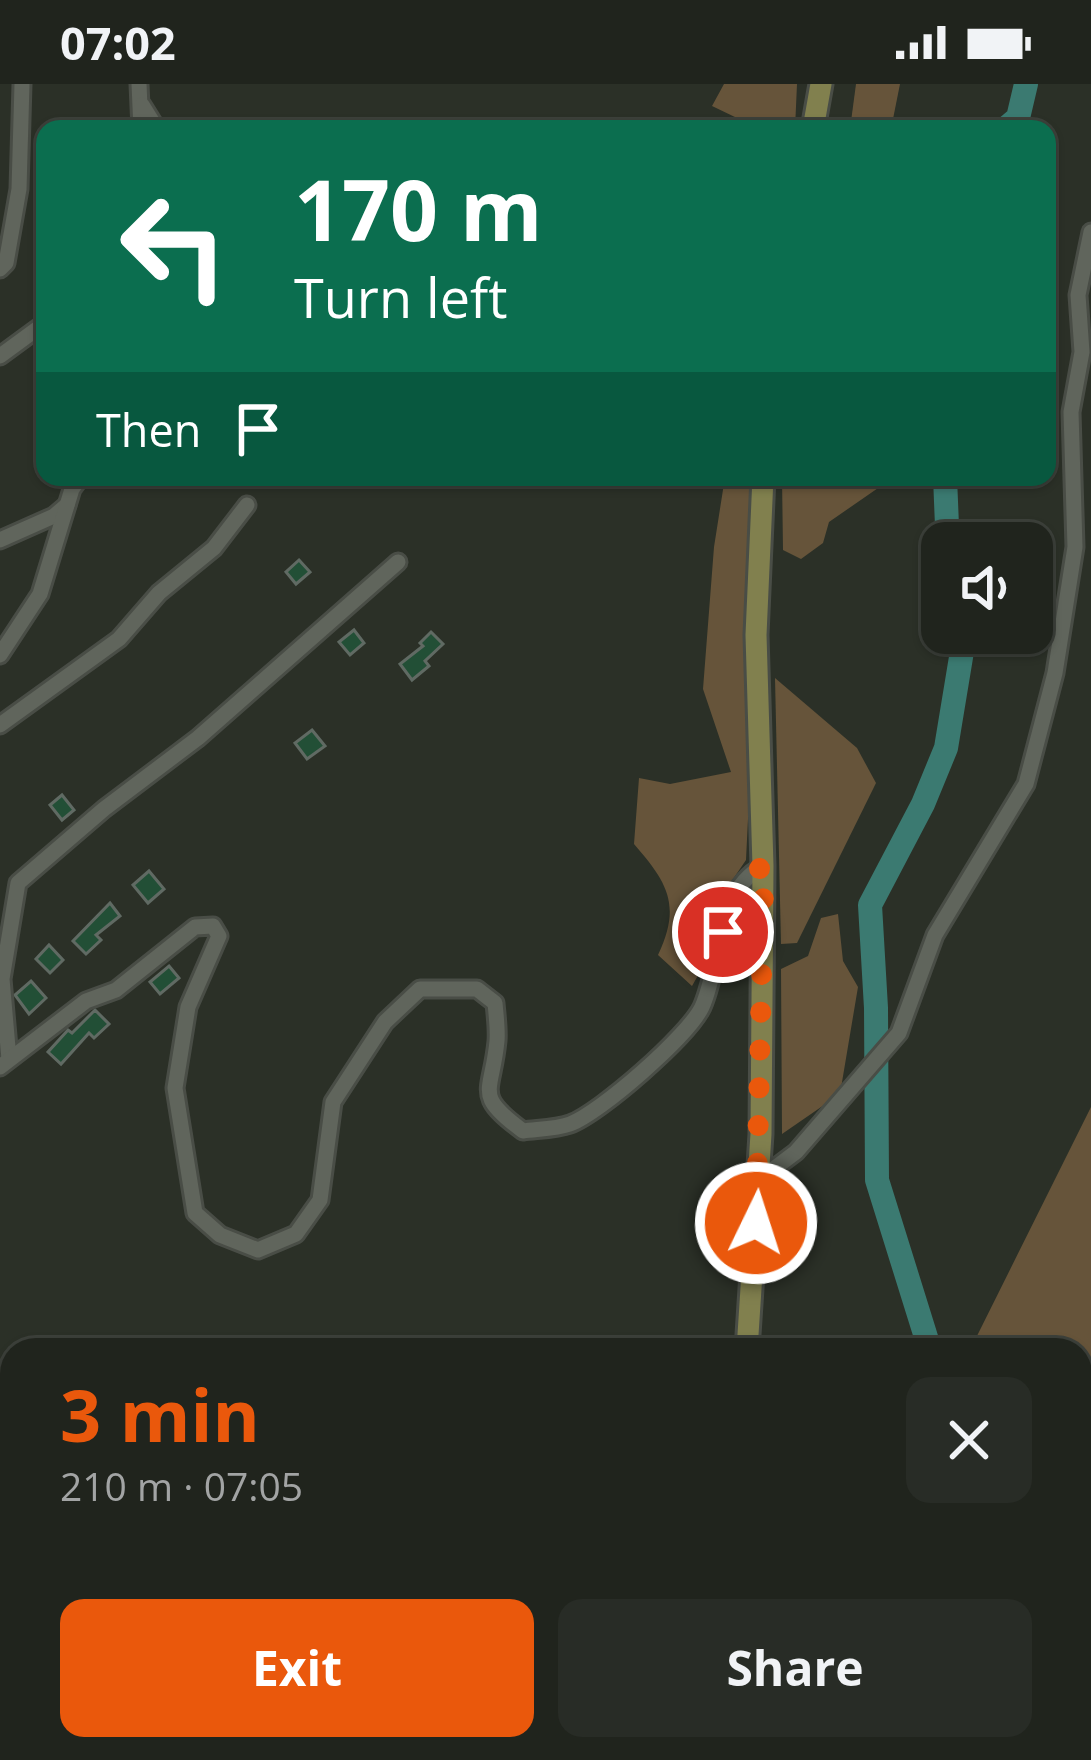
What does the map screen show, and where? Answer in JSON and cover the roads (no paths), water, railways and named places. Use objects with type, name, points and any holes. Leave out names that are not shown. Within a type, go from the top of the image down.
[{"type":"main road","points":[[815,120],[821,84]]},
{"type":"main road","points":[[748,1338],[759,1180],[764,866],[756,634],[763,486]]},
{"type":"street","points":[[0,268],[6,262],[19,189],[22,84]]},
{"type":"street","points":[[139,84],[141,120]]},
{"type":"street","points":[[142,105],[151,120]]},
{"type":"street","points":[[759,1180],[796,1152],[899,1033],[934,935],[1026,784],[1055,673],[1075,547],[1071,412],[1082,352],[1078,295],[1091,232]]},
{"type":"street","points":[[0,356],[36,330]]},
{"type":"street","points":[[0,656],[40,594],[77,486]]},
{"type":"street","points":[[0,724],[119,640],[159,593],[214,548],[247,505]]},
{"type":"street","points":[[0,540],[67,506]]},
{"type":"street","points":[[5,1063],[2,979],[18,884],[104,809],[198,738],[398,562]]},
{"type":"street","points":[[5,1063],[86,1001],[116,990],[195,927],[213,926],[219,936],[188,1007],[175,1088],[195,1213],[220,1235],[258,1250],[296,1234],[320,1200],[333,1102],[385,1022],[420,989],[477,988],[495,1003],[497,1040],[487,1087],[496,1110],[523,1131],[572,1124],[656,1063],[701,1009],[733,897],[743,877],[764,866]]},
{"type":"waterway","points":[[1016,120],[1026,84]]},
{"type":"waterway","points":[[945,486],[947,522]]},
{"type":"waterway","points":[[926,1338],[877,1180],[870,905],[923,804],[946,748],[962,654]]}]
